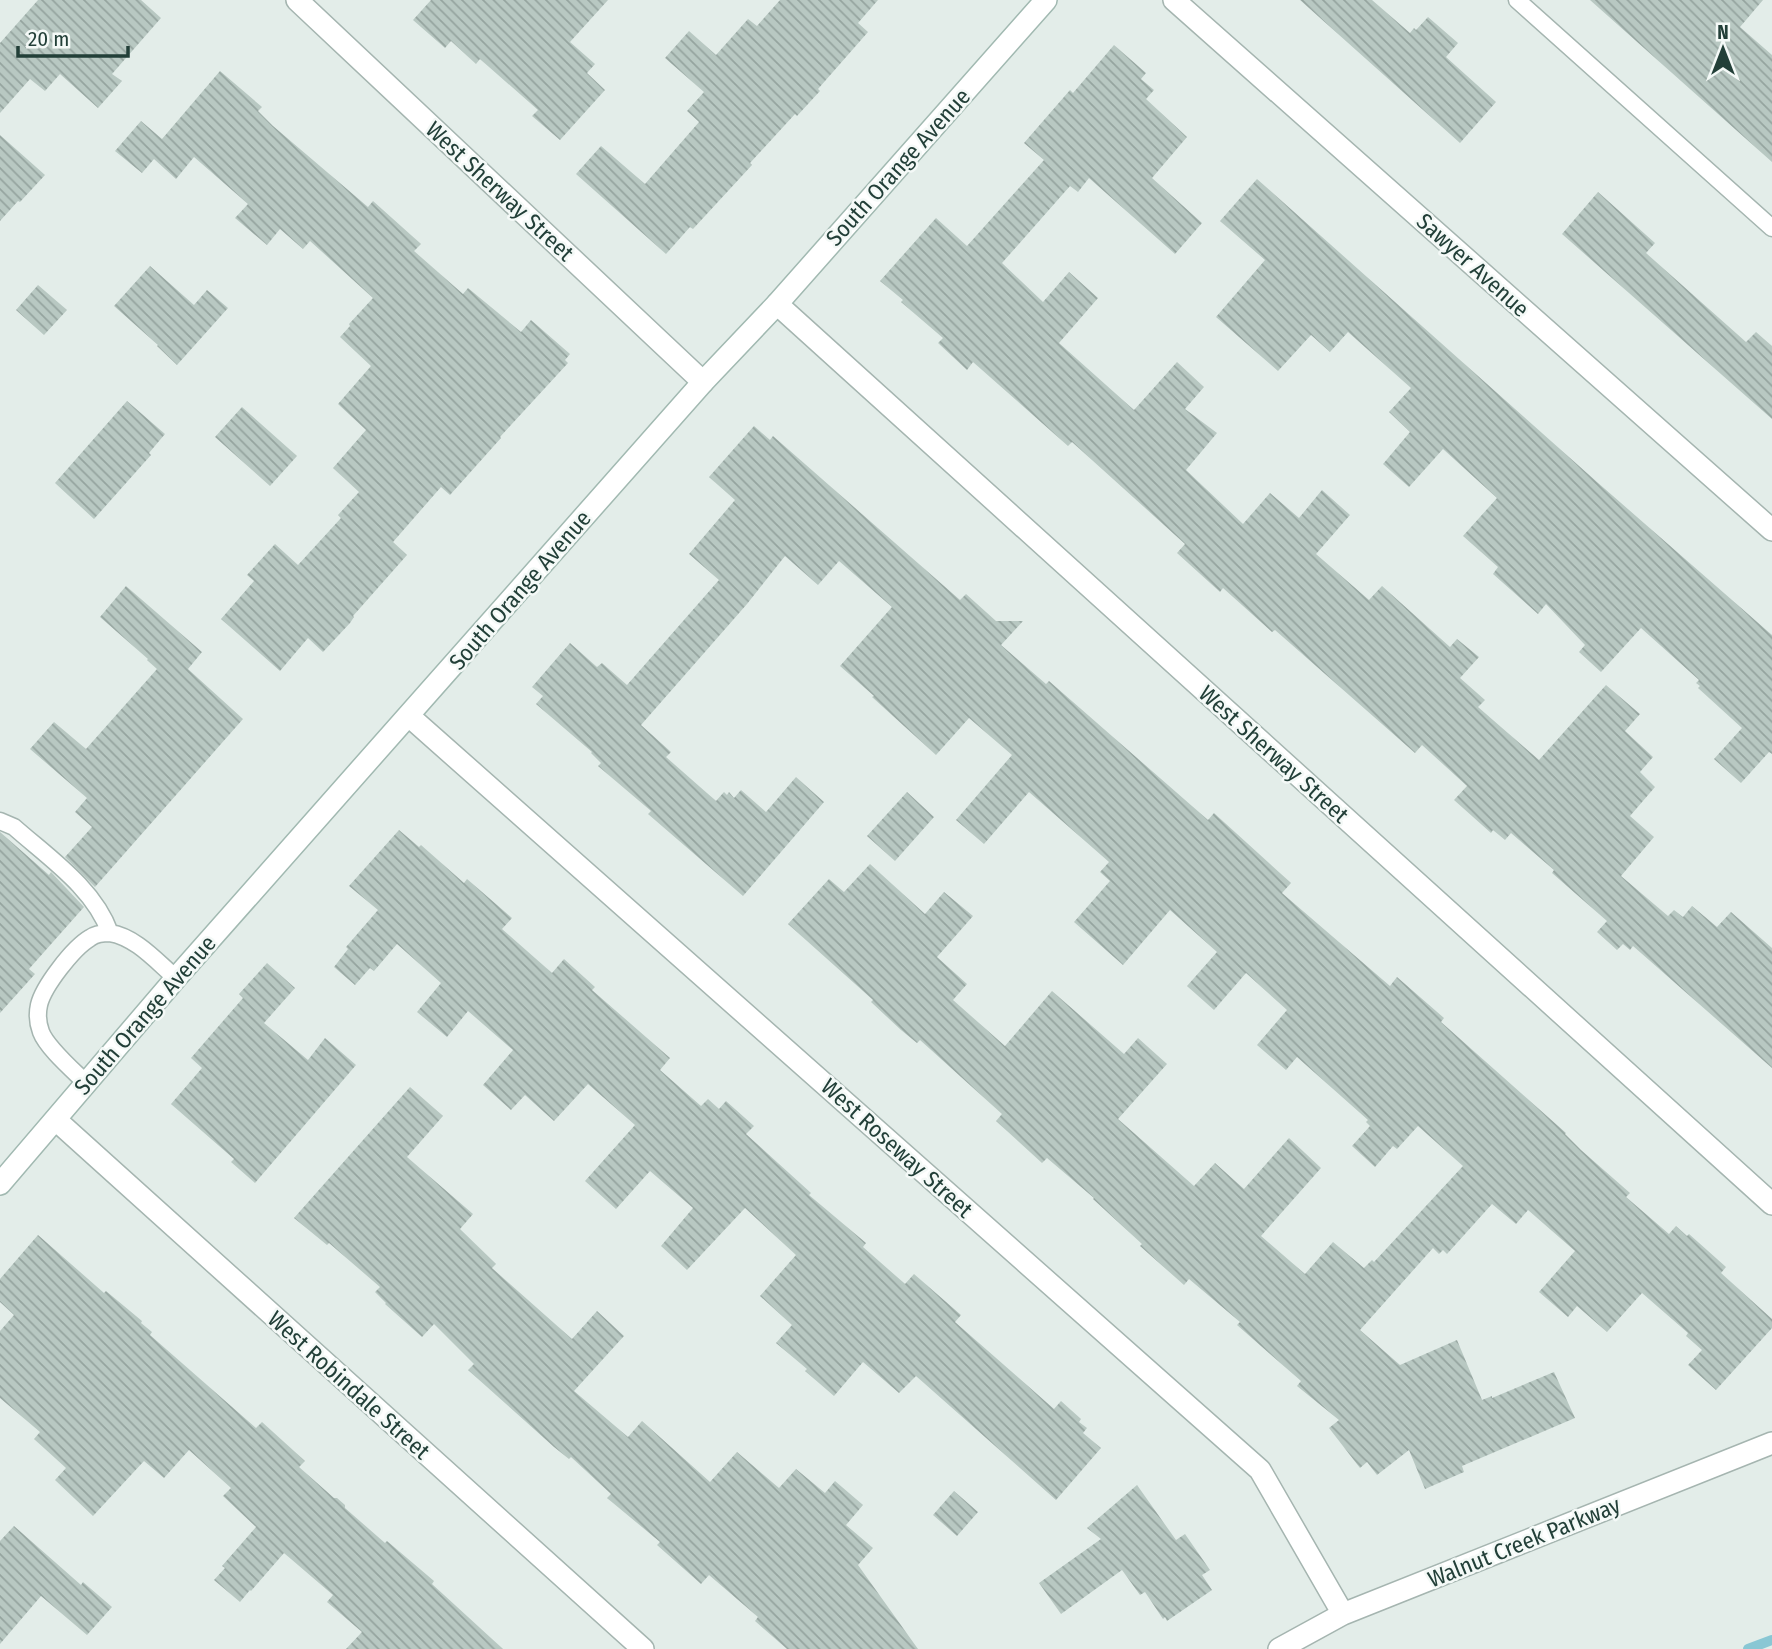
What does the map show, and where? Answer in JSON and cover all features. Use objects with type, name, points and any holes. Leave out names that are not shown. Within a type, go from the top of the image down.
[{"type":"street","name":"West Sherway Street","points":[[297,0],[703,382]]},
{"type":"street","name":"South Orange Avenue","points":[[0,1184],[176,978],[703,382],[777,304],[1046,0]]},
{"type":"street","name":"Sawyer Avenue","points":[[1174,0],[1772,530]]},
{"type":"street","name":"West Sherway Street","points":[[777,304],[1772,1204]]},
{"type":"street","name":"West Roseway Street","points":[[409,716],[1260,1470],[1343,1614]]},
{"type":"street","name":"West Robindale Street","points":[[56,1120],[643,1649]]},
{"type":"street","name":"Walnut Creek Parkway","points":[[1279,1649],[1343,1614],[1772,1443]]},
{"type":"lane","points":[[1517,0],[1772,228]]},
{"type":"lane","points":[[0,821],[14,827],[84,890],[101,912],[110,933]]},
{"type":"lane","points":[[87,1084],[45,1040],[40,1029],[39,1004],[56,974],[79,946],[92,936],[110,933],[122,936],[134,942],[176,978]]},
{"type":"building","points":[[38,0],[141,0],[161,18],[112,74],[122,81],[98,108],[60,74],[45,91],[30,79],[0,113],[0,43]]},
{"type":"building","points":[[431,0],[608,0],[570,42],[595,64],[587,73],[605,90],[560,140],[532,116],[538,110],[480,59],[476,64],[451,41],[445,48],[413,20]]},
{"type":"building","points":[[780,0],[878,0],[858,23],[868,32],[818,89],[820,91],[797,116],[795,114],[693,229],[690,227],[666,254],[576,174],[601,146],[645,184],[699,122],[687,111],[704,92],[665,58],[689,31],[716,55],[748,19],[757,26]]},
{"type":"building","points":[[1300,0],[1372,0],[1410,33],[1428,17],[1458,43],[1446,57],[1496,102],[1460,143]]},
{"type":"building","points":[[1590,0],[1763,0],[1740,27],[1772,55],[1772,162]]},
{"type":"building","points":[[1114,45],[1146,73],[1141,79],[1154,90],[1146,99],[1187,137],[1152,178],[1202,223],[1175,254],[1089,178],[1078,192],[1070,186],[1002,263],[1043,302],[1069,272],[1098,298],[1059,343],[1134,410],[1177,362],[1204,387],[1185,409],[1217,433],[1186,470],[1243,524],[1270,493],[1299,518],[1322,490],[1350,515],[1316,554],[1369,600],[1382,586],[1450,647],[1457,639],[1479,657],[1460,678],[1485,700],[1478,707],[1539,760],[1606,685],[1640,714],[1625,731],[1653,757],[1640,772],[1655,787],[1630,816],[1654,837],[1621,876],[1668,916],[1674,910],[1683,917],[1692,906],[1717,927],[1731,912],[1772,948],[1772,1068],[1633,946],[1630,950],[1623,944],[1617,950],[1597,932],[1607,921],[1552,873],[1554,870],[1511,833],[1505,840],[1493,830],[1491,833],[1454,800],[1467,786],[1422,745],[1415,753],[1275,630],[1272,632],[1223,588],[1220,592],[1177,553],[1185,544],[1072,442],[1068,446],[973,362],[967,370],[938,343],[943,338],[880,281],[936,218],[967,246],[1044,160],[1024,143],[1070,90],[1073,93]]},
{"type":"building","points":[[220,71],[262,107],[258,111],[273,126],[368,207],[373,201],[421,244],[414,251],[463,294],[468,288],[521,332],[531,320],[570,354],[565,360],[568,363],[450,495],[441,487],[393,542],[407,555],[353,616],[350,623],[323,652],[308,638],[280,671],[221,619],[254,581],[247,575],[275,544],[298,565],[341,518],[338,515],[359,492],[333,468],[366,430],[338,404],[371,366],[340,337],[373,298],[310,241],[303,249],[280,229],[267,245],[235,218],[248,204],[194,157],[176,179],[154,159],[142,173],[115,151],[141,121],[162,139]]},
{"type":"building","points":[[0,135],[45,175],[0,221]]},
{"type":"building","points":[[1257,179],[1772,635],[1772,754],[1769,752],[1741,783],[1714,759],[1742,728],[1698,688],[1700,686],[1696,683],[1699,680],[1641,628],[1601,672],[1579,652],[1585,645],[1546,604],[1538,614],[1493,574],[1498,567],[1463,536],[1497,498],[1443,449],[1409,487],[1383,464],[1410,432],[1389,412],[1411,388],[1348,332],[1330,352],[1311,335],[1278,371],[1216,317],[1265,260],[1220,221]]},
{"type":"building","points":[[1598,192],[1655,243],[1646,253],[1746,342],[1756,332],[1772,346],[1772,419],[1562,234]]},
{"type":"building","points":[[150,266],[194,305],[207,290],[228,308],[177,365],[114,306]]},
{"type":"building","points":[[38,285],[67,310],[44,335],[16,310]]},
{"type":"building","points":[[127,401],[165,434],[149,453],[151,455],[94,519],[55,483]]},
{"type":"building","points":[[242,407],[297,456],[270,486],[215,437]]},
{"type":"building","points":[[754,426],[770,440],[773,436],[960,600],[966,594],[996,621],[1023,621],[1001,645],[1046,684],[1049,681],[1208,820],[1214,813],[1291,883],[1282,893],[1390,986],[1397,977],[1444,1018],[1441,1022],[1566,1133],[1581,1150],[1630,1193],[1626,1197],[1669,1234],[1676,1226],[1726,1267],[1721,1273],[1772,1319],[1772,1328],[1716,1390],[1688,1365],[1702,1350],[1686,1336],[1688,1333],[1642,1293],[1607,1332],[1577,1306],[1568,1317],[1539,1292],[1575,1251],[1528,1210],[1516,1224],[1492,1204],[1447,1254],[1443,1250],[1439,1254],[1433,1248],[1360,1330],[1400,1365],[1457,1340],[1482,1400],[1554,1372],[1575,1418],[1462,1466],[1464,1472],[1425,1489],[1409,1450],[1377,1475],[1367,1462],[1360,1468],[1329,1428],[1339,1420],[1297,1386],[1301,1381],[1237,1325],[1240,1322],[1189,1279],[1184,1285],[1140,1246],[1142,1244],[1094,1198],[1047,1158],[1042,1163],[996,1121],[1002,1114],[920,1040],[917,1043],[901,1030],[871,1002],[873,1000],[788,924],[829,879],[844,892],[870,864],[925,914],[944,892],[973,916],[937,957],[967,984],[953,1000],[1005,1046],[1052,991],[1124,1054],[1138,1038],[1167,1064],[1118,1119],[1194,1186],[1215,1163],[1244,1189],[1289,1138],[1321,1168],[1261,1236],[1305,1274],[1333,1242],[1364,1268],[1372,1260],[1374,1262],[1463,1166],[1418,1126],[1397,1149],[1393,1146],[1375,1167],[1352,1146],[1370,1126],[1366,1122],[1368,1120],[1297,1057],[1286,1070],[1257,1045],[1287,1010],[1246,973],[1214,1010],[1187,986],[1217,952],[1170,910],[1123,965],[1074,922],[1110,881],[1100,872],[1109,862],[1029,792],[984,844],[956,820],[1012,755],[969,718],[936,755],[840,666],[892,607],[839,561],[818,585],[785,556],[747,604],[641,725],[671,752],[666,757],[716,801],[724,792],[727,795],[729,792],[734,798],[741,790],[766,812],[796,777],[824,802],[743,896],[648,814],[651,811],[598,766],[601,763],[592,752],[536,704],[543,696],[532,687],[570,643],[597,667],[602,663],[627,685],[719,580],[689,554],[735,500],[709,477]]},
{"type":"building","points":[[126,586],[202,652],[188,669],[243,719],[95,887],[65,857],[92,827],[75,812],[87,798],[30,749],[54,722],[86,749],[157,669],[100,617]]},
{"type":"building","points":[[907,792],[934,817],[895,861],[867,836]]},
{"type":"building","points":[[399,830],[419,847],[421,845],[464,883],[467,879],[512,918],[502,929],[552,973],[564,959],[595,987],[592,990],[670,1058],[660,1070],[701,1106],[708,1099],[719,1109],[726,1101],[754,1126],[746,1134],[811,1193],[809,1195],[866,1243],[863,1247],[905,1284],[914,1274],[961,1315],[955,1322],[1054,1409],[1061,1401],[1081,1419],[1079,1422],[1087,1428],[1083,1433],[1101,1448],[1056,1500],[916,1376],[899,1393],[863,1362],[834,1396],[805,1371],[807,1369],[776,1343],[792,1325],[760,1296],[796,1255],[745,1208],[687,1270],[661,1246],[693,1208],[650,1171],[616,1209],[585,1181],[635,1125],[588,1084],[554,1121],[525,1095],[511,1110],[483,1085],[513,1050],[468,1011],[447,1037],[417,1012],[441,983],[397,944],[374,971],[370,968],[355,985],[334,967],[348,949],[346,947],[378,910],[349,886]]},
{"type":"building","points":[[0,832],[49,875],[51,872],[84,907],[29,969],[35,974],[0,1013]]},
{"type":"building","points":[[267,963],[295,988],[264,1023],[308,1060],[325,1038],[356,1065],[255,1183],[231,1162],[234,1159],[171,1104],[202,1068],[191,1058],[243,998],[239,994]]},
{"type":"building","points":[[410,1087],[443,1116],[407,1157],[473,1214],[460,1229],[496,1264],[492,1268],[572,1339],[597,1311],[624,1336],[574,1391],[628,1437],[642,1421],[710,1482],[737,1452],[779,1488],[796,1469],[825,1493],[835,1481],[863,1505],[846,1525],[873,1548],[858,1565],[918,1649],[787,1649],[755,1621],[758,1617],[709,1575],[701,1584],[657,1545],[660,1542],[607,1498],[611,1494],[468,1370],[474,1364],[434,1324],[422,1337],[385,1304],[375,1292],[380,1287],[329,1243],[327,1245],[294,1218]]},
{"type":"building","points":[[38,1235],[104,1293],[106,1291],[142,1321],[152,1332],[150,1335],[256,1428],[262,1422],[305,1461],[299,1467],[385,1543],[387,1541],[434,1581],[432,1584],[503,1649],[346,1649],[362,1632],[327,1602],[333,1595],[284,1553],[240,1602],[214,1580],[225,1568],[222,1566],[256,1527],[223,1496],[231,1488],[189,1450],[164,1478],[144,1461],[93,1516],[55,1480],[66,1468],[34,1439],[40,1432],[0,1398],[0,1331],[14,1315],[0,1302],[0,1279]]},
{"type":"building","points":[[1137,1485],[1176,1540],[1185,1534],[1210,1570],[1202,1575],[1212,1590],[1167,1621],[1145,1592],[1140,1595],[1122,1570],[1061,1614],[1039,1583],[1101,1539],[1087,1528]]},
{"type":"building","points":[[954,1491],[978,1512],[957,1536],[933,1515]]},
{"type":"building","points":[[14,1526],[81,1585],[83,1582],[112,1607],[87,1635],[41,1596],[0,1644],[0,1541]]},
{"type":"waterway","points":[[1748,1649],[1772,1640]]}]
